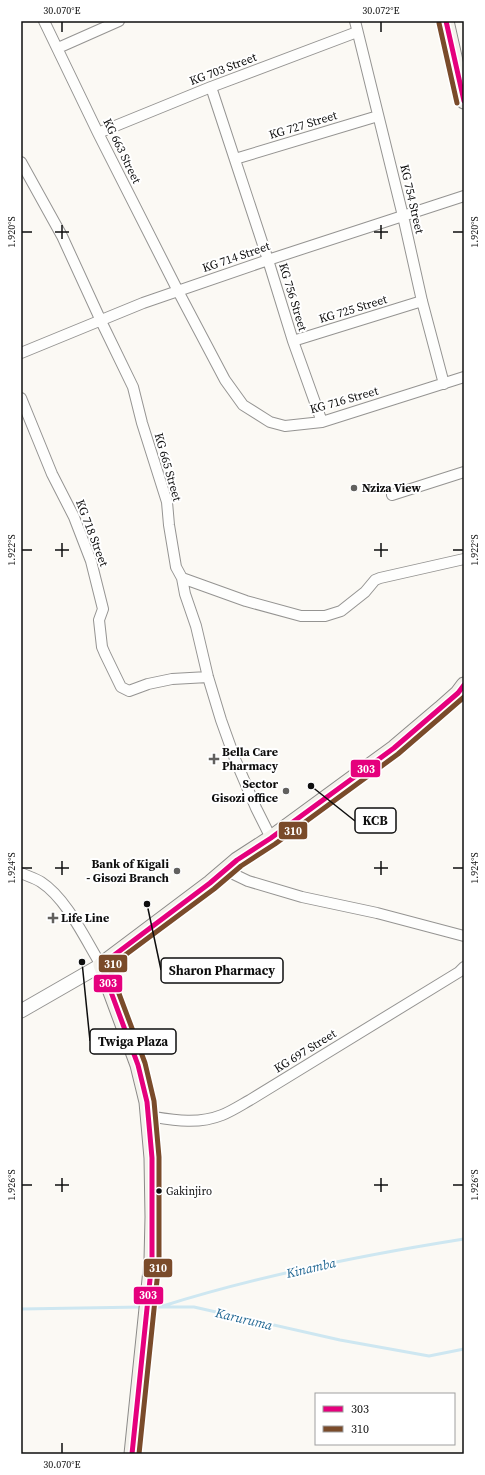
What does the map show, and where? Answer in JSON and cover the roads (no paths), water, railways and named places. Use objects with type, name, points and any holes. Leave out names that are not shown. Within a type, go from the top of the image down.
[{"type":"main road","points":[[446,21],[464,101]]},
{"type":"main road","points":[[132,1454],[152,1260],[153,1179],[148,1116],[138,1065],[102,965],[237,860],[271,838],[394,748],[458,693],[464,685]]},
{"type":"street","name":"KG 663 Street","points":[[44,21],[98,133],[178,291]]},
{"type":"street","points":[[58,48],[119,21]]},
{"type":"street","name":"KG 754 Street","points":[[355,21],[403,216],[422,301],[444,384]]},
{"type":"street","name":"KG 703 Street","points":[[98,133],[211,87],[357,32]]},
{"type":"street","name":"KG 756 Street","points":[[211,87],[293,341],[322,422]]},
{"type":"street","name":"KG 727 Street","points":[[235,159],[378,116]]},
{"type":"street","name":"KG 665 Street","points":[[21,162],[59,230],[133,387],[142,423],[166,502],[176,567],[182,578],[185,594],[196,626],[220,720],[256,808],[271,838]]},
{"type":"street","name":"KG 714 Street","points":[[21,353],[143,303],[268,260],[464,196]]},
{"type":"street","name":"KG 716 Street","points":[[178,291],[225,380],[243,405],[270,422],[285,426],[322,422],[464,377]]},
{"type":"street","name":"KG 725 Street","points":[[293,341],[422,301]]},
{"type":"street","name":"KG 718 Street","points":[[21,398],[52,474],[74,517],[91,560],[103,609],[99,620],[102,647],[111,669],[121,687],[129,691],[148,684],[172,679],[208,677]]},
{"type":"street","points":[[392,495],[464,472]]},
{"type":"street","points":[[182,578],[246,601],[301,616],[325,616],[341,611],[365,592],[375,580],[464,558]]},
{"type":"street","points":[[225,870],[248,881],[302,897],[377,913],[464,936]]},
{"type":"street","points":[[21,873],[40,881],[64,903],[102,965],[21,1011]]},
{"type":"street","name":"KG 697 Street","points":[[148,1116],[195,1122],[222,1115],[250,1100],[459,972],[464,967]]},
{"type":"waterway","name":"Kinamba","points":[[163,1306],[275,1275],[350,1259],[464,1239]]},
{"type":"waterway","name":"Karuruma","points":[[21,1309],[142,1307]]},
{"type":"waterway","name":"Karuruma","points":[[151,1307],[194,1307],[340,1340],[429,1356],[464,1349]]},
{"type":"place","name":"Nziza View","points":[[354,488]]},
{"type":"place","name":"Bella Care Pharmacy","points":[[214,759]]},
{"type":"place","name":"KCB","points":[[311,786]]},
{"type":"place","name":"Sector Gisozi office","points":[[286,791]]},
{"type":"place","name":"Bank of Kigali - Gisozi Branch","points":[[177,871]]},
{"type":"place","name":"Sharon Pharmacy","points":[[147,904]]},
{"type":"place","name":"Life Line","points":[[53,918]]},
{"type":"place","name":"Twiga Plaza","points":[[82,962]]},
{"type":"place","name":"Gakinjiro","points":[[159,1191]]}]
